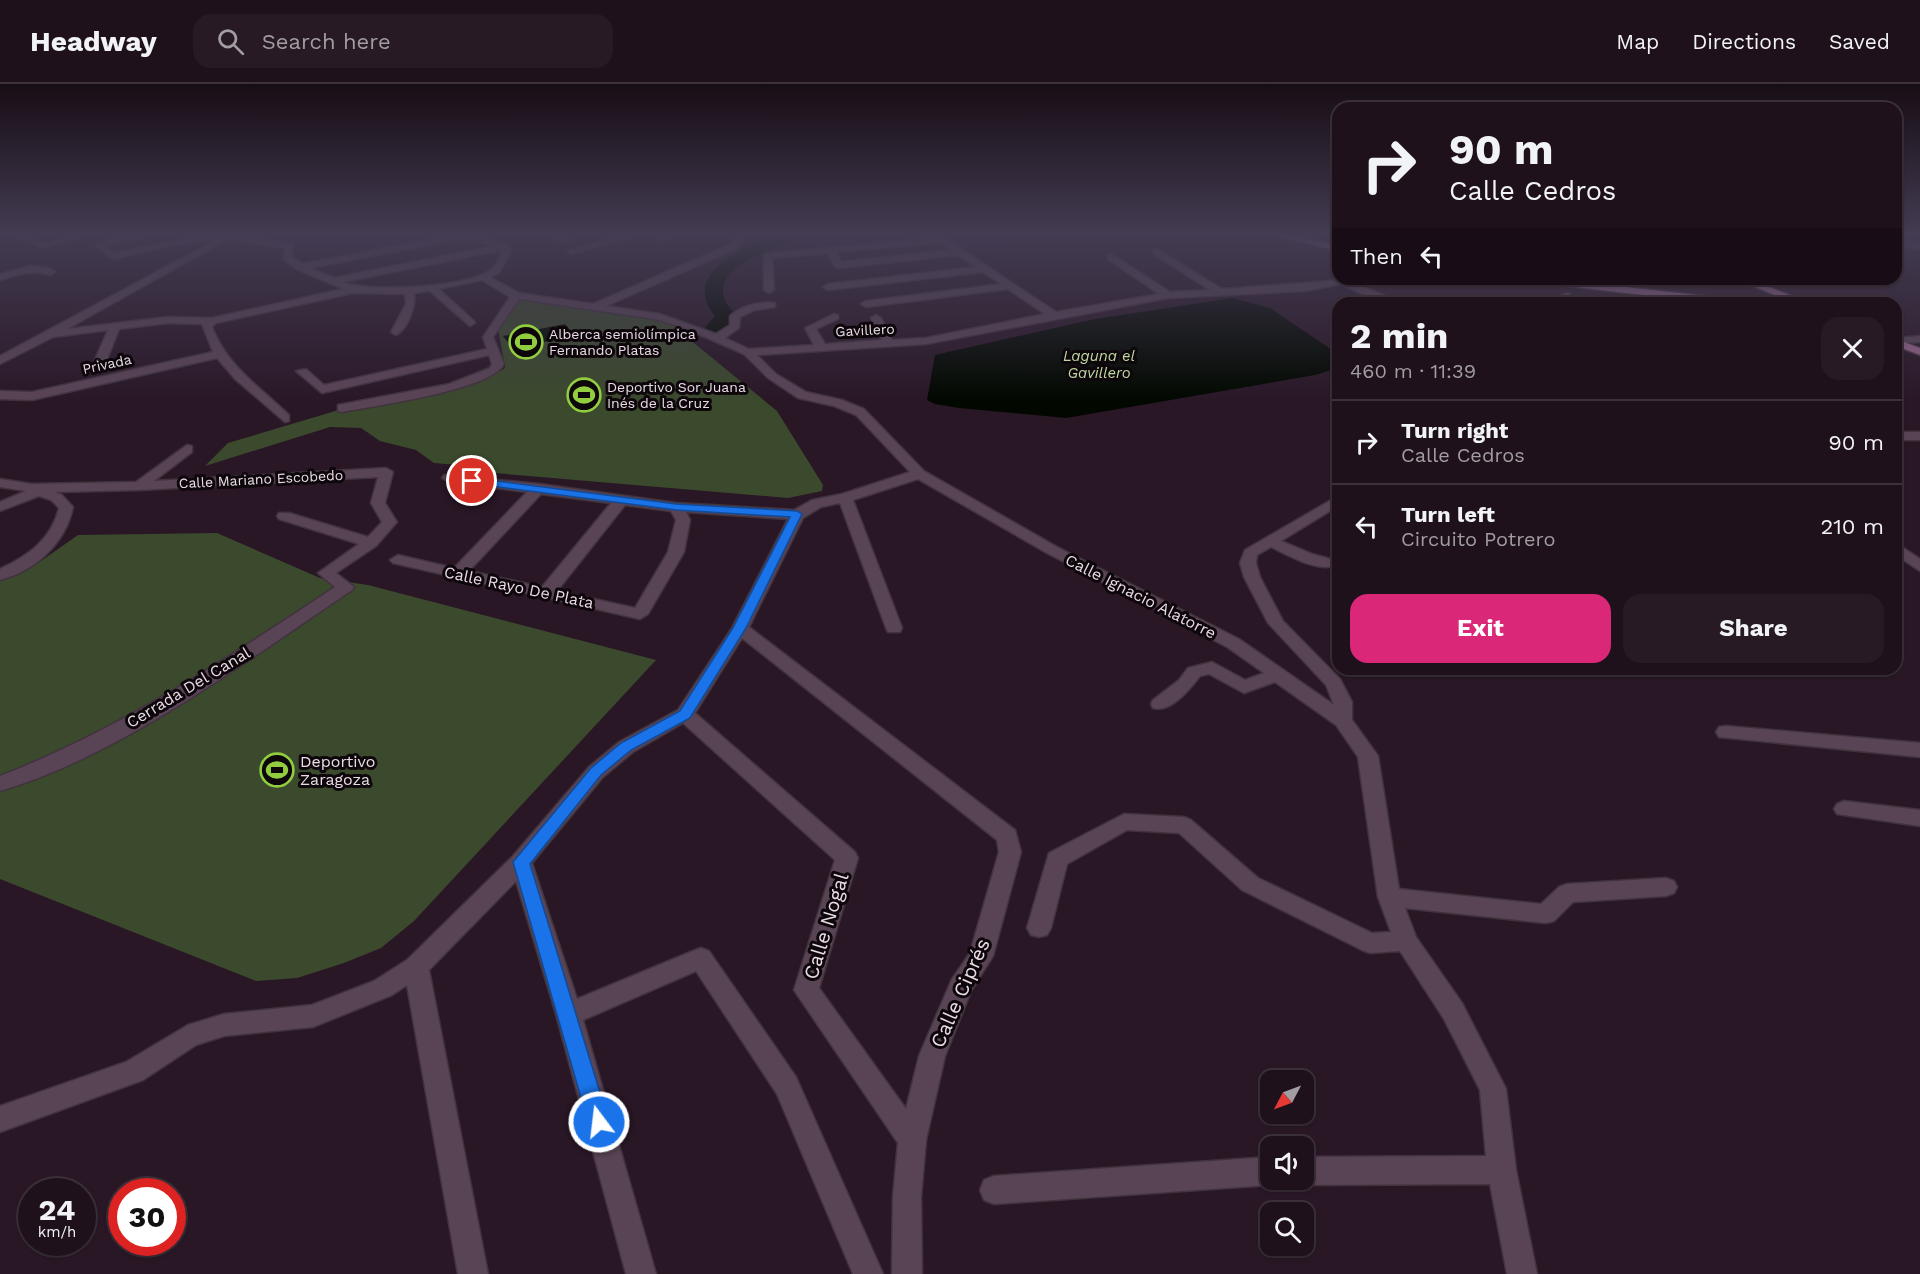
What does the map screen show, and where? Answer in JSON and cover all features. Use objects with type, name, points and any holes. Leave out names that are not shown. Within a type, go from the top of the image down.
[{"type":"main road","points":[[1631,291],[1687,297]]},
{"type":"main road","points":[[1902,341],[1920,346]]},
{"type":"main road","points":[[1902,342],[1920,352]]},
{"type":"street","points":[[0,361],[128,291]]},
{"type":"street","points":[[48,334],[115,326],[171,315],[212,321],[351,291]]},
{"type":"street","points":[[383,291],[413,291]]},
{"type":"street","points":[[396,332],[411,304],[409,291]]},
{"type":"street","points":[[435,291],[470,323]]},
{"type":"street","name":"Calle Ignacio Alatorre","points":[[506,291],[516,296],[656,316],[748,352],[772,376],[802,395],[838,403],[860,412],[919,474],[1052,550],[1233,643],[1343,721],[1368,756],[1389,897],[1406,941],[1454,1011],[1493,1089],[1502,1170],[1522,1274]]},
{"type":"street","points":[[597,306],[633,291]]},
{"type":"street","points":[[866,304],[973,291]]},
{"type":"street","points":[[1016,291],[1054,315]]},
{"type":"street","points":[[1161,291],[1168,295]]},
{"type":"street","name":"Gavillero","points":[[748,352],[889,344],[945,338],[1054,315],[1168,295],[1232,291]]},
{"type":"street","points":[[342,408],[452,387],[495,370],[498,364],[488,337],[516,296]]},
{"type":"street","points":[[717,338],[735,326],[735,316],[752,308],[771,305]]},
{"type":"street","points":[[822,348],[810,328],[834,317]]},
{"type":"street","points":[[876,318],[889,344]]},
{"type":"street","points":[[212,321],[206,326],[219,354],[239,380],[268,400],[285,418]]},
{"type":"street","points":[[100,362],[115,326]]},
{"type":"street","points":[[1902,340],[1920,339]]},
{"type":"street","points":[[302,371],[322,389],[492,351]]},
{"type":"street","name":"Privada","points":[[0,395],[32,396],[219,354]]},
{"type":"street","points":[[1902,436],[1920,435]]},
{"type":"street","points":[[139,486],[187,449]]},
{"type":"street","name":"Calle Mariano Escobedo","points":[[0,483],[35,489],[139,486],[386,472],[378,503],[390,522],[371,543],[326,573]]},
{"type":"street","points":[[449,478],[676,507],[797,514],[818,503],[845,498],[919,474]]},
{"type":"street","points":[[458,573],[539,488]]},
{"type":"street","points":[[0,507],[35,489],[56,497],[66,507],[60,533],[40,552],[0,575]]},
{"type":"street","points":[[845,498],[894,628]]},
{"type":"street","points":[[547,592],[622,499]]},
{"type":"street","points":[[1332,505],[1250,553],[1248,563],[1252,577],[1276,623],[1334,683],[1343,702],[1343,721]]},
{"type":"street","name":"Calle Rayo De Plata","points":[[398,560],[640,614],[676,552],[683,519],[676,507]]},
{"type":"street","points":[[0,1119],[134,1071],[188,1036],[224,1024],[313,1016],[383,988],[416,967],[521,862],[596,772],[626,747],[685,714],[740,628],[797,514]]},
{"type":"street","points":[[284,516],[371,543]]},
{"type":"street","points":[[1272,542],[1307,558],[1329,563]]},
{"type":"street","points":[[1902,552],[1920,566]]},
{"type":"street","name":"Cerrada Del Canal","points":[[0,784],[97,742],[238,659],[346,587],[326,573]]},
{"type":"street","name":"Calle Ciprés","points":[[740,628],[1007,836],[1010,852],[981,956],[961,986],[939,1036],[912,1140],[907,1197],[907,1274]]},
{"type":"street","points":[[1160,704],[1185,684],[1194,672],[1212,668],[1244,687],[1276,675]]},
{"type":"street","name":"Calle Nogal","points":[[685,714],[847,858],[806,990],[912,1140]]},
{"type":"street","points":[[1726,732],[1920,750]]},
{"type":"street","points":[[1844,809],[1920,818]]},
{"type":"street","points":[[1039,928],[1057,859],[1124,822],[1184,825],[1250,884],[1370,943],[1406,941]]},
{"type":"street","points":[[521,862],[568,1014],[641,1274]]},
{"type":"street","points":[[1389,897],[1546,914],[1567,893],[1666,887]]},
{"type":"street","points":[[568,1014],[701,958],[787,1086],[868,1274]]},
{"type":"street","points":[[416,967],[473,1274]]},
{"type":"street","points":[[1314,1171],[1502,1170]]},
{"type":"street","points":[[994,1190],[1260,1172]]},
{"type":"green space","name":"Deportivo Sor Juana Inés de la Cruz","points":[[517,297],[645,316],[676,324],[678,330],[777,411],[823,485],[822,491],[788,498],[483,472],[480,467],[434,463],[416,450],[380,441],[361,428],[330,427],[205,466],[228,443],[342,409],[480,382],[505,368],[498,328]]},
{"type":"green space","name":"Deportivo Zaragoza","points":[[217,533],[320,578],[368,585],[656,660],[414,921],[381,948],[297,978],[256,981],[0,879],[0,581],[38,563],[78,535]]},
{"type":"water","name":"Laguna el Gavillero","points":[[1233,298],[1270,308],[1332,350],[1332,370],[1315,375],[1066,418],[959,408],[935,404],[927,400],[935,355],[1095,319]]},
{"type":"water","name":"Alberca semiolímpica Fernando Platas","points":[[565,324],[575,336],[512,348],[503,336]]},
{"type":"waterway","points":[[713,291],[717,305],[726,316],[714,329]]},
{"type":"place","name":"Alberca semiolímpica Fernando Platas","points":[[526,342]]},
{"type":"place","name":"Deportivo Sor Juana Inés de la Cruz","points":[[584,395]]},
{"type":"place","name":"Deportivo Zaragoza","points":[[277,770]]},
{"type":"route","points":[[472,481],[676,507],[797,514],[740,628],[685,714],[626,747],[596,772],[521,862],[599,1122]]}]
